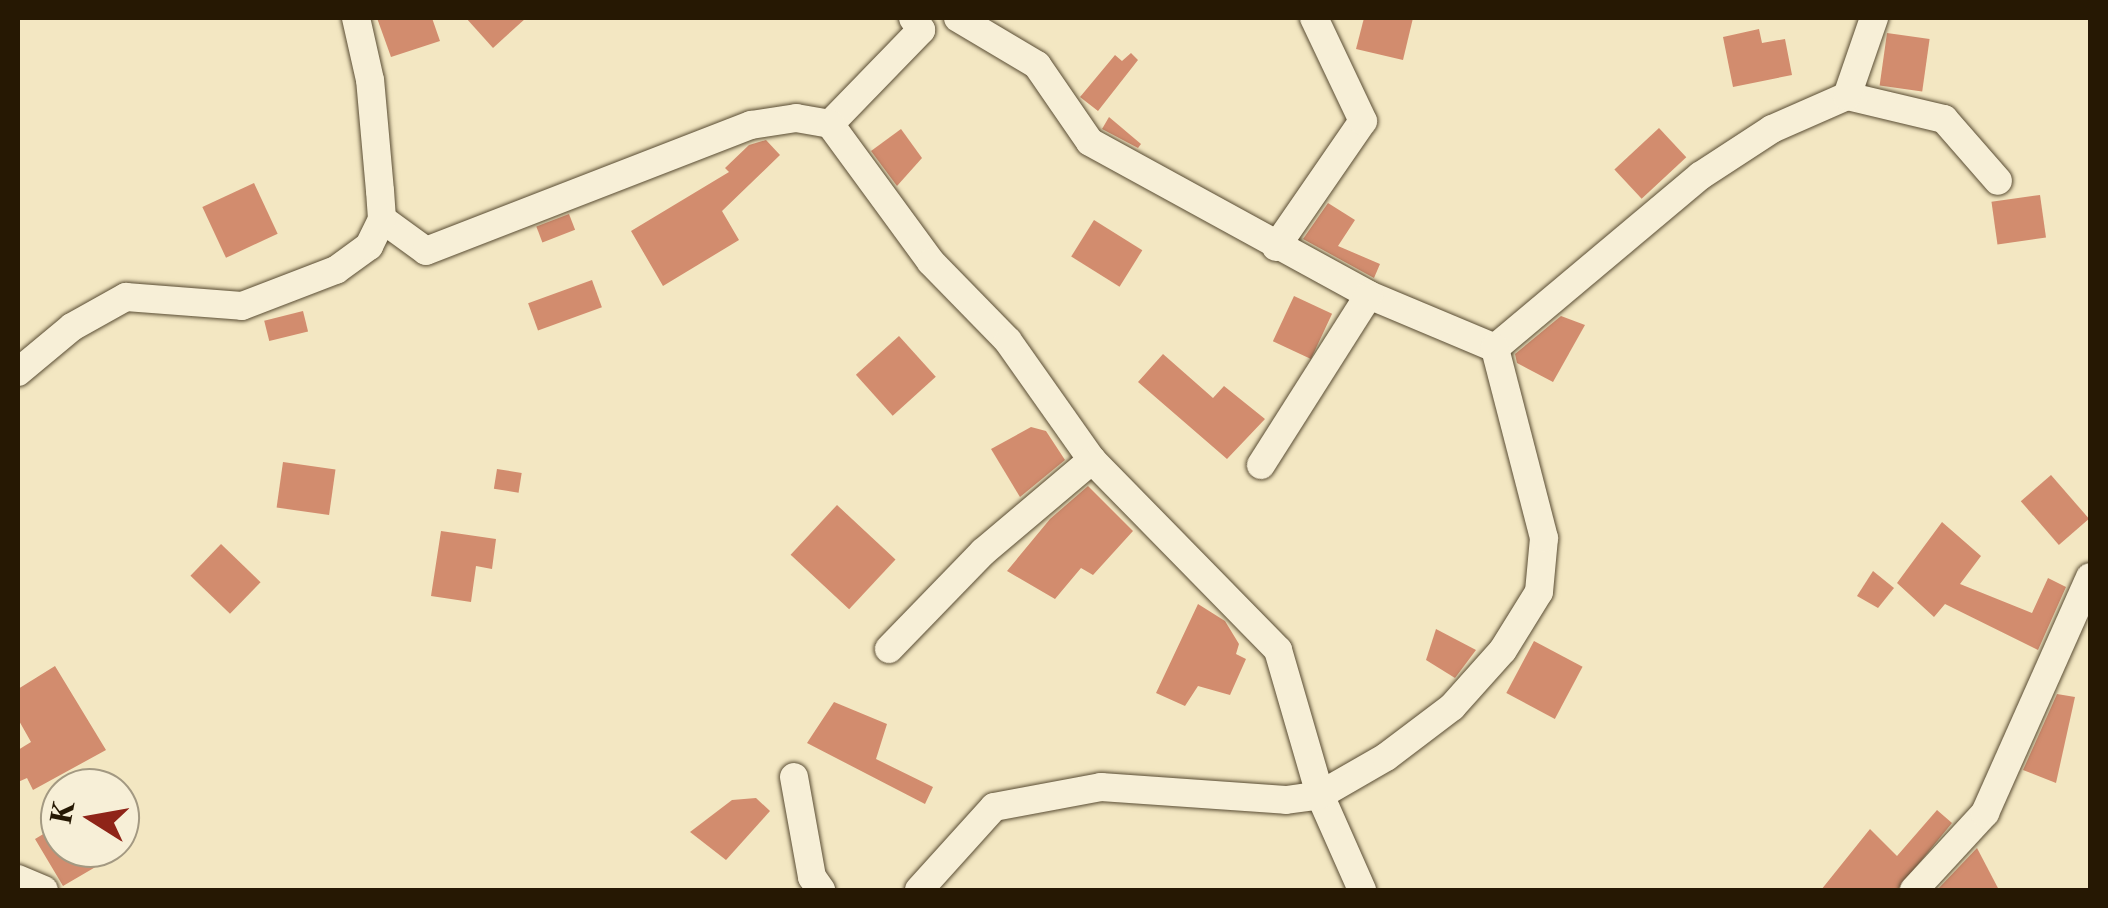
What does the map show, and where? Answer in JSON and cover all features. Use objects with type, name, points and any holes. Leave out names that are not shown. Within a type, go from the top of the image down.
[{"type":"street","points":[[18,372],[72,327],[126,296],[242,306],[336,270],[369,246],[382,219],[370,80],[356,18]]},
{"type":"street","points":[[830,124],[921,30],[913,18]]},
{"type":"street","points":[[958,18],[1037,65],[1090,142],[1369,295],[1494,348]]},
{"type":"street","points":[[1276,247],[1363,120],[1314,18]]},
{"type":"street","points":[[1846,96],[1874,18]]},
{"type":"street","points":[[1494,348],[1700,176],[1772,129],[1846,96],[1944,119],[1998,180]]},
{"type":"street","points":[[382,219],[426,251],[751,125],[796,118],[830,124],[931,262],[1008,341],[1092,460],[1278,650],[1320,795],[1362,890]]},
{"type":"street","points":[[1261,465],[1369,295]]},
{"type":"street","points":[[918,890],[994,808],[1047,793],[1101,787],[1286,800],[1320,795],[1386,757],[1452,707],[1503,650],[1539,592],[1544,538],[1494,348]]},
{"type":"street","points":[[889,648],[984,552],[1092,460]]},
{"type":"street","points":[[1914,890],[1985,812],[2090,576]]},
{"type":"street","points":[[794,777],[812,877],[821,890]]},
{"type":"street","points":[[18,879],[44,890]]},
{"type":"building","points":[[377,18],[432,18],[440,41],[391,57]]},
{"type":"building","points":[[466,18],[526,18],[493,48]]},
{"type":"building","points":[[1364,18],[1413,18],[1403,60],[1356,49]]},
{"type":"building","points":[[1759,29],[1762,43],[1785,39],[1792,75],[1733,87],[1723,37]]},
{"type":"building","points":[[1887,33],[1930,39],[1922,91],[1880,85]]},
{"type":"building","points":[[1131,53],[1138,60],[1098,111],[1080,97],[1115,55],[1122,61]]},
{"type":"building","points":[[1109,117],[1141,144],[1138,148],[1102,129]]},
{"type":"building","points":[[1659,128],[1686,157],[1642,199],[1614,170]]},
{"type":"building","points":[[901,129],[922,158],[897,186],[871,151]]},
{"type":"building","points":[[766,140],[780,155],[722,211],[739,240],[663,286],[631,231],[729,172],[725,168],[749,145]]},
{"type":"building","points":[[254,183],[278,234],[226,258],[202,207]]},
{"type":"building","points":[[2040,195],[2046,238],[1997,244],[1991,202]]},
{"type":"building","points":[[1328,203],[1355,220],[1338,246],[1380,264],[1374,278],[1303,239]]},
{"type":"building","points":[[569,214],[575,230],[542,242],[536,227]]},
{"type":"building","points":[[1094,220],[1142,250],[1120,287],[1071,256]]},
{"type":"building","points":[[592,280],[602,307],[538,331],[528,303]]},
{"type":"building","points":[[1294,296],[1332,314],[1311,359],[1273,341]]},
{"type":"building","points":[[303,311],[308,331],[269,341],[264,321]]},
{"type":"building","points":[[1561,316],[1585,325],[1553,382],[1517,363],[1515,354]]},
{"type":"building","points":[[899,336],[936,377],[893,416],[856,375]]},
{"type":"building","points":[[1163,354],[1213,398],[1224,386],[1265,419],[1227,459],[1138,382]]},
{"type":"building","points":[[1031,427],[1046,431],[1065,460],[1020,497],[991,449]]},
{"type":"building","points":[[283,462],[335,469],[329,515],[277,508]]},
{"type":"building","points":[[497,469],[522,473],[519,493],[494,489]]},
{"type":"building","points":[[2051,475],[2089,519],[2059,545],[2021,501]]},
{"type":"building","points":[[1088,486],[1133,531],[1093,575],[1081,568],[1055,599],[1007,571],[1050,519]]},
{"type":"building","points":[[837,505],[896,560],[849,609],[791,555]]},
{"type":"building","points":[[1942,522],[1981,556],[1960,584],[2032,613],[2048,578],[2066,587],[2038,650],[1945,604],[1934,617],[1897,583]]},
{"type":"building","points":[[441,531],[496,539],[492,569],[476,566],[471,602],[431,596]]},
{"type":"building","points":[[221,544],[261,582],[230,614],[190,576]]},
{"type":"building","points":[[1873,571],[1894,588],[1878,608],[1857,596]]},
{"type":"building","points":[[1198,604],[1225,621],[1239,644],[1236,654],[1246,659],[1230,695],[1198,686],[1185,706],[1156,693]]},
{"type":"building","points":[[1436,629],[1476,650],[1455,678],[1426,660]]},
{"type":"building","points":[[1534,641],[1583,667],[1555,719],[1506,693]]},
{"type":"building","points":[[55,666],[106,750],[73,768],[40,768],[40,786],[33,790],[27,778],[18,782],[18,750],[31,742],[18,719],[18,689]]},
{"type":"building","points":[[2057,694],[2075,697],[2056,783],[2023,770]]},
{"type":"building","points":[[834,702],[887,724],[876,759],[933,787],[925,804],[807,743]]},
{"type":"building","points":[[756,798],[770,811],[726,860],[690,832],[732,800]]},
{"type":"building","points":[[1937,810],[1952,823],[1897,890],[1821,890],[1870,829],[1897,856]]},
{"type":"building","points":[[1977,848],[1999,890],[1937,890]]},
{"type":"building","points":[[52,868],[94,868],[63,886]]}]
